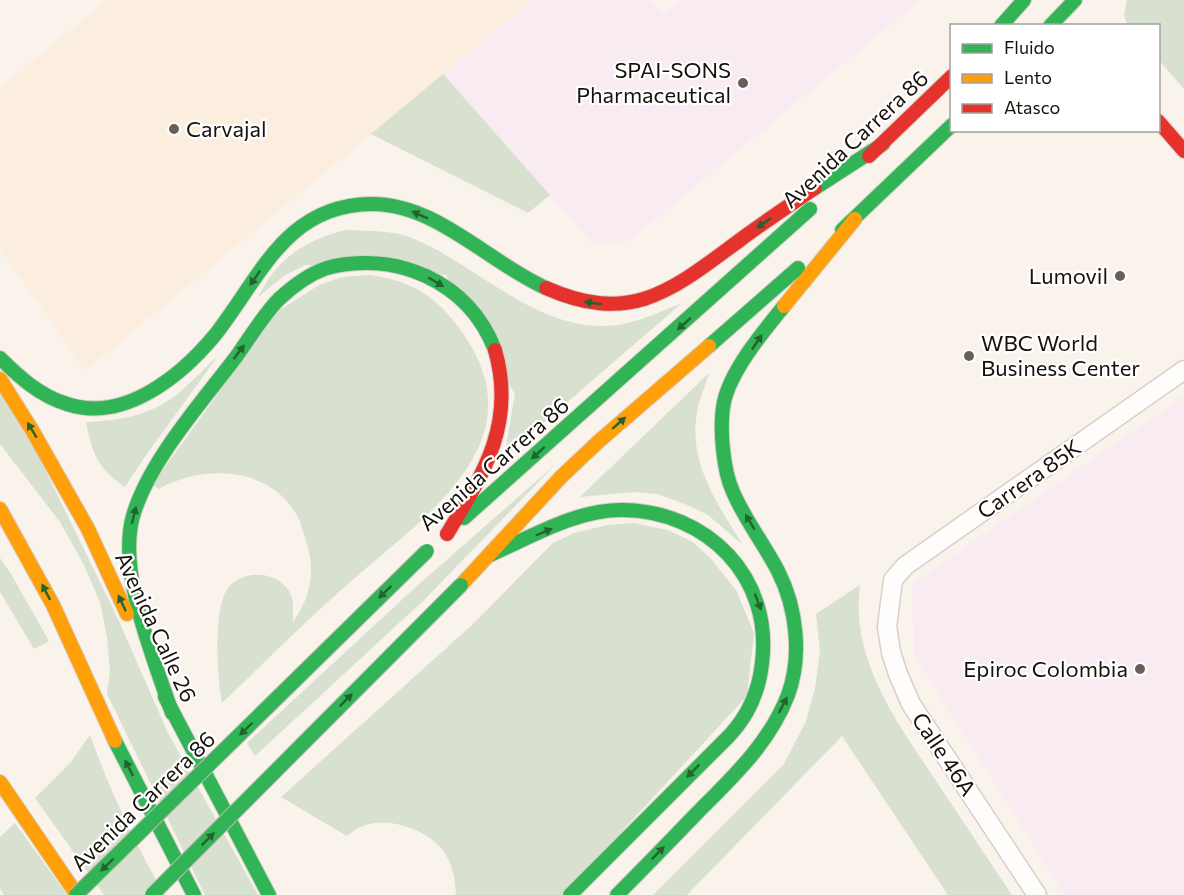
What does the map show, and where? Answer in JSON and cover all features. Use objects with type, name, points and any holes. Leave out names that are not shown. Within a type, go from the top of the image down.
[{"type":"main road","points":[[1053,24],[1067,15],[1075,0]]},
{"type":"main road","name":"Avenida Carrera 86","points":[[77,895],[427,551],[883,144],[950,77]]},
{"type":"main road","points":[[1160,123],[1184,151]]},
{"type":"main road","points":[[152,895],[461,585],[561,477],[598,442],[855,219],[950,126]]},
{"type":"main road","points":[[0,357],[35,388],[67,404],[99,409],[117,407],[135,400],[153,392],[172,379],[214,336],[263,266],[290,233],[323,214],[376,204],[418,213],[560,295],[597,304],[622,304],[644,300],[673,287],[883,144]]},
{"type":"main road","points":[[617,895],[751,758],[777,718],[788,696],[794,672],[796,633],[790,604],[779,573],[732,491],[724,457],[722,430],[724,402],[736,373],[769,325],[855,219]]},
{"type":"main road","points":[[172,713],[136,600],[131,575],[130,545],[133,516],[147,481],[174,440],[278,300],[300,282],[332,266],[374,262],[414,270],[438,282],[460,298],[480,318],[498,362],[502,411],[496,437],[483,468],[447,534]]},
{"type":"main road","name":"Avenida Calle 26","points":[[0,379],[88,529],[172,713],[269,895]]},
{"type":"main road","points":[[0,509],[49,597],[112,735],[194,895]]},
{"type":"main road","points":[[490,555],[596,513],[621,510],[656,513],[690,523],[730,556],[750,583],[762,612],[765,641],[763,673],[744,719],[570,895]]},
{"type":"main road","points":[[0,782],[77,895]]},
{"type":"main road","points":[[254,867],[277,895]]},
{"type":"street","name":"Carrera 85K","points":[[890,599],[893,580],[905,566],[1184,370]]},
{"type":"street","name":"Calle 46A","points":[[890,599],[887,627],[891,652],[911,704],[1037,895]]},
{"type":"shaded area","name":"Carvajal","points":[[107,0],[533,0],[85,371],[0,248],[0,88]]},
{"type":"shaded area","points":[[533,0],[651,0],[663,15],[681,0],[920,0],[629,241],[592,243],[443,74]]},
{"type":"shaded area","points":[[1184,396],[1184,895],[1065,895],[914,655],[912,584]]},
{"type":"green space","points":[[1127,0],[1184,0],[1184,89],[1160,61],[1160,24],[1127,24],[1124,15]]},
{"type":"green space","points":[[443,74],[550,195],[528,213],[371,134]]},
{"type":"green space","points":[[345,230],[386,232],[409,237],[433,248],[527,305],[551,316],[577,323],[603,326],[624,324],[682,303],[504,457],[515,394],[446,275],[305,265],[284,276],[257,298],[267,281],[293,253],[327,235]]},
{"type":"green space","points":[[368,275],[398,281],[424,293],[445,311],[464,335],[484,375],[488,411],[479,445],[461,477],[436,506],[316,613],[222,703],[218,626],[223,597],[228,588],[243,577],[262,575],[271,577],[286,587],[291,595],[293,622],[305,601],[311,580],[310,558],[301,524],[286,500],[271,488],[254,479],[216,473],[177,481],[159,489],[152,485],[277,312],[319,285],[343,277]]},
{"type":"green space","points":[[218,356],[125,487],[108,474],[94,451],[86,422],[127,417],[157,407],[179,392]]},
{"type":"green space","points":[[709,373],[697,413],[695,431],[697,449],[707,483],[743,545],[708,515],[657,494],[633,492],[580,497]]},
{"type":"green space","points":[[0,394],[35,449],[118,619],[168,733],[258,895],[205,895],[107,694],[110,672],[107,637],[100,602],[84,565],[60,522],[0,444]]},
{"type":"green space","points":[[556,464],[423,601],[255,756],[247,743],[418,585]]},
{"type":"green space","points":[[633,523],[668,530],[693,542],[711,559],[736,590],[754,633],[747,696],[563,895],[456,895],[453,870],[449,860],[436,843],[427,836],[404,826],[373,823],[347,836],[281,797],[473,624],[553,543],[574,533],[607,525]]},
{"type":"green space","points":[[0,558],[49,641],[34,649],[0,592]]},
{"type":"green space","points":[[860,585],[859,613],[862,640],[880,690],[893,715],[1012,895],[948,895],[842,736],[687,895],[653,895],[784,764],[806,721],[815,688],[820,651],[816,614]]},
{"type":"green space","points":[[90,735],[124,817],[165,895],[104,895],[35,798],[71,762]]},
{"type":"green space","points":[[15,823],[67,895],[4,895],[0,888],[0,837]]},
{"type":"traffic: fast","points":[[1003,24],[1024,0]]},
{"type":"traffic: fast","points":[[1052,24],[1075,0]]},
{"type":"traffic: fast","points":[[842,230],[950,127]]},
{"type":"traffic: fast","points":[[815,188],[883,144]]},
{"type":"traffic: fast","points":[[0,358],[22,379],[57,401],[88,408],[109,407],[130,401],[168,380],[201,351],[215,335],[261,269],[296,231],[317,217],[341,208],[371,204],[395,206],[418,213],[461,236],[546,288]]},
{"type":"traffic: fast","points":[[464,518],[810,209]]},
{"type":"traffic: fast","points":[[172,713],[148,642],[134,589],[129,539],[133,516],[151,474],[164,453],[273,305],[300,282],[327,268],[357,263],[397,266],[438,282],[458,297],[483,326],[495,350]]},
{"type":"traffic: fast","points":[[709,346],[798,268]]},
{"type":"traffic: fast","points":[[617,895],[750,757],[771,728],[788,695],[796,649],[790,601],[778,571],[733,492],[724,460],[722,436],[724,402],[733,377],[784,306]]},
{"type":"traffic: fast","points":[[490,555],[555,525],[589,514],[623,510],[654,513],[682,522],[707,536],[728,555],[745,577],[757,603],[763,632],[762,663],[755,693],[742,720],[729,736],[570,895]]},
{"type":"traffic: fast","points":[[76,895],[427,551]]},
{"type":"traffic: fast","points":[[152,895],[461,585]]},
{"type":"traffic: fast","points":[[165,697],[269,895]]},
{"type":"traffic: fast","points":[[115,741],[194,895]]},
{"type":"traffic: slow","points":[[784,306],[855,219]]},
{"type":"traffic: slow","points":[[461,585],[561,477],[709,346]]},
{"type":"traffic: slow","points":[[0,379],[88,529],[127,614]]},
{"type":"traffic: slow","points":[[0,509],[53,605],[115,741]]},
{"type":"traffic: slow","points":[[0,782],[77,895]]},
{"type":"traffic: jam","points":[[869,156],[950,78]]},
{"type":"traffic: jam","points":[[1160,123],[1184,151]]},
{"type":"traffic: jam","points":[[546,288],[576,299],[603,304],[627,303],[650,297],[693,274],[815,188]]},
{"type":"traffic: jam","points":[[447,534],[484,468],[499,424],[502,401],[495,350]]},
{"type":"place","name":"SPAI-SONS Pharmaceutical","points":[[743,83]]},
{"type":"place","name":"Carvajal","points":[[174,129]]},
{"type":"place","name":"Lumovil","points":[[1120,276]]},
{"type":"place","name":"WBC World Business Center","points":[[969,356]]},
{"type":"place","name":"Epiroc Colombia","points":[[1140,669]]}]
